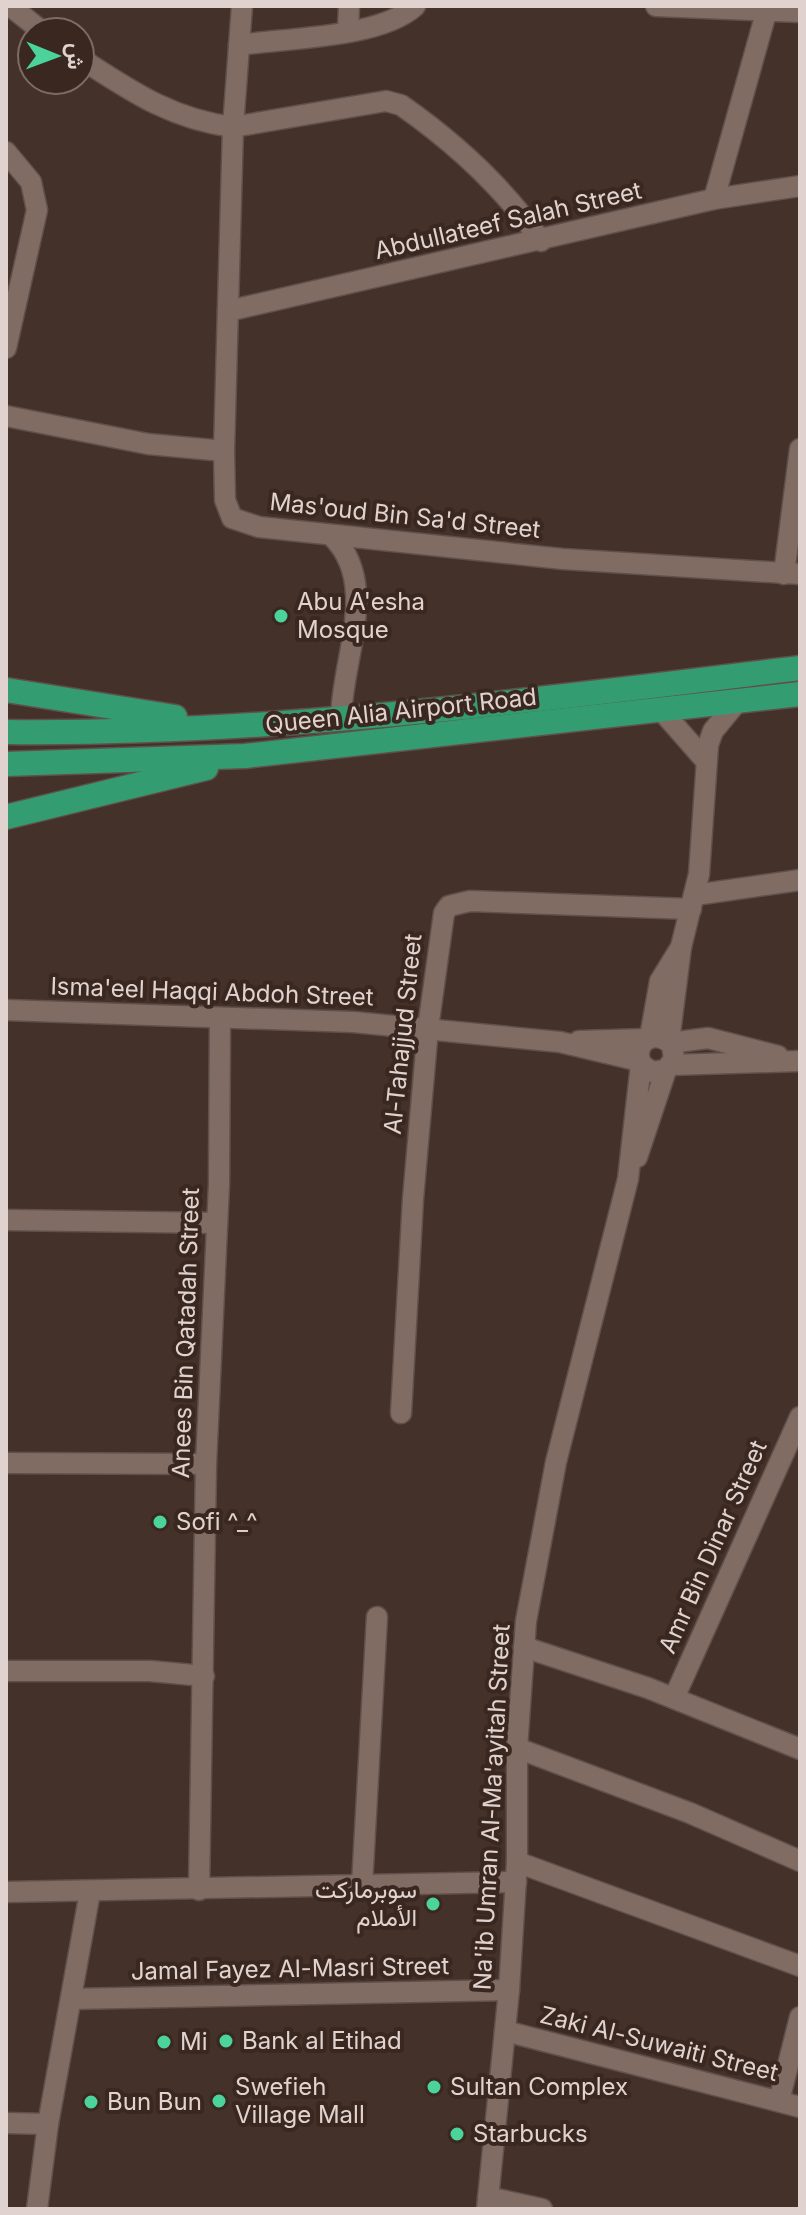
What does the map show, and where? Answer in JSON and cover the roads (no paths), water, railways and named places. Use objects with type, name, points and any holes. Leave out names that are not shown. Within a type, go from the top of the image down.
[{"type":"highway","name":"Queen Alia Airport Road","points":[[6,732],[74,733],[341,718],[800,668]]},
{"type":"highway","points":[[6,690],[232,725]]},
{"type":"highway","name":"Queen Alia Airport Road","points":[[6,764],[245,756],[800,694]]},
{"type":"highway","points":[[6,817],[161,781],[245,756]]},
{"type":"street","name":"Mas'oud Bin Sa'd Street","points":[[242,6],[233,127],[224,451],[225,500],[232,518],[259,527],[332,536],[563,559],[792,574]]},
{"type":"street","points":[[348,31],[349,6]]},
{"type":"street","points":[[239,45],[382,25],[415,6]]},
{"type":"street","points":[[656,6],[800,12]]},
{"type":"street","points":[[714,199],[768,9]]},
{"type":"street","points":[[96,67],[183,118],[233,127],[386,101],[401,105],[492,181],[519,209],[541,241]]},
{"type":"street","points":[[6,152],[31,182],[37,210],[9,315],[6,348]]},
{"type":"street","name":"Abdullateef Salah Street","points":[[228,311],[714,199],[800,186]]},
{"type":"street","points":[[6,416],[148,444],[224,451]]},
{"type":"street","points":[[792,574],[800,449]]},
{"type":"street","points":[[332,536],[349,558],[357,590],[356,623],[341,687],[341,718]]},
{"type":"street","points":[[659,1040],[702,854],[706,761],[713,731],[737,702]]},
{"type":"street","points":[[662,711],[706,761]]},
{"type":"street","points":[[693,902],[800,880]]},
{"type":"street","name":"Al-Tahajjud Street","points":[[401,1413],[413,1199],[428,1028],[442,921],[449,906],[470,901],[693,902]]},
{"type":"street","name":"Isma'eel Haqqi Abdoh Street","points":[[6,1010],[297,1018],[560,1042],[708,1038],[797,1061]]},
{"type":"street","name":"Anees Bin Qatadah Street","points":[[199,1890],[206,1464],[217,1223],[220,1018]]},
{"type":"street","points":[[659,1040],[640,1047],[640,1062],[652,1072],[669,1068],[797,1061]]},
{"type":"street","points":[[659,1040],[675,1052],[669,1068]]},
{"type":"street","name":"Isma'eel Haqqi Abdoh Street","points":[[560,1042],[640,1062]]},
{"type":"street","name":"Na'ib Umran Al-Ma'ayitah Street","points":[[628,1179],[640,1062]]},
{"type":"street","name":"Na'ib Umran Al-Ma'ayitah Street","points":[[488,2203],[509,1990],[516,1872],[517,1748],[524,1647],[556,1462],[628,1179],[669,1068]]},
{"type":"street","points":[[6,1220],[217,1223]]},
{"type":"street","name":"Amr Bin Dinar Street","points":[[674,1698],[800,1417]]},
{"type":"street","points":[[6,1463],[206,1464]]},
{"type":"street","points":[[362,1885],[377,1617]]},
{"type":"street","points":[[524,1647],[674,1698],[800,1749]]},
{"type":"street","points":[[6,1671],[150,1671],[204,1676]]},
{"type":"street","points":[[517,1748],[690,1813],[800,1861]]},
{"type":"street","points":[[6,1892],[362,1885],[516,1872],[800,1966]]},
{"type":"street","points":[[37,2209],[48,2124],[90,1892]]},
{"type":"street","name":"Jamal Fayez Al-Masri Street","points":[[71,1999],[509,1990]]},
{"type":"street","points":[[779,2101],[800,2017]]},
{"type":"street","name":"Zaki Al-Suwaiti Street","points":[[505,2031],[800,2107]]},
{"type":"street","points":[[6,2123],[48,2124]]},
{"type":"street","points":[[488,2203],[542,2209]]},
{"type":"place","name":"Abu A'esha Mosque","points":[[281,616]]},
{"type":"place","name":"Sofi ^_^","points":[[160,1522]]},
{"type":"place","name":"سوبرماركت الأملام","points":[[433,1904]]},
{"type":"place","name":"Bank al Etihad","points":[[226,2041]]},
{"type":"place","name":"Mi","points":[[164,2042]]},
{"type":"place","name":"Sultan Complex","points":[[434,2087]]},
{"type":"place","name":"Swefieh Village Mall","points":[[219,2101]]},
{"type":"place","name":"Bun Bun","points":[[91,2102]]},
{"type":"place","name":"Starbucks","points":[[457,2134]]}]
